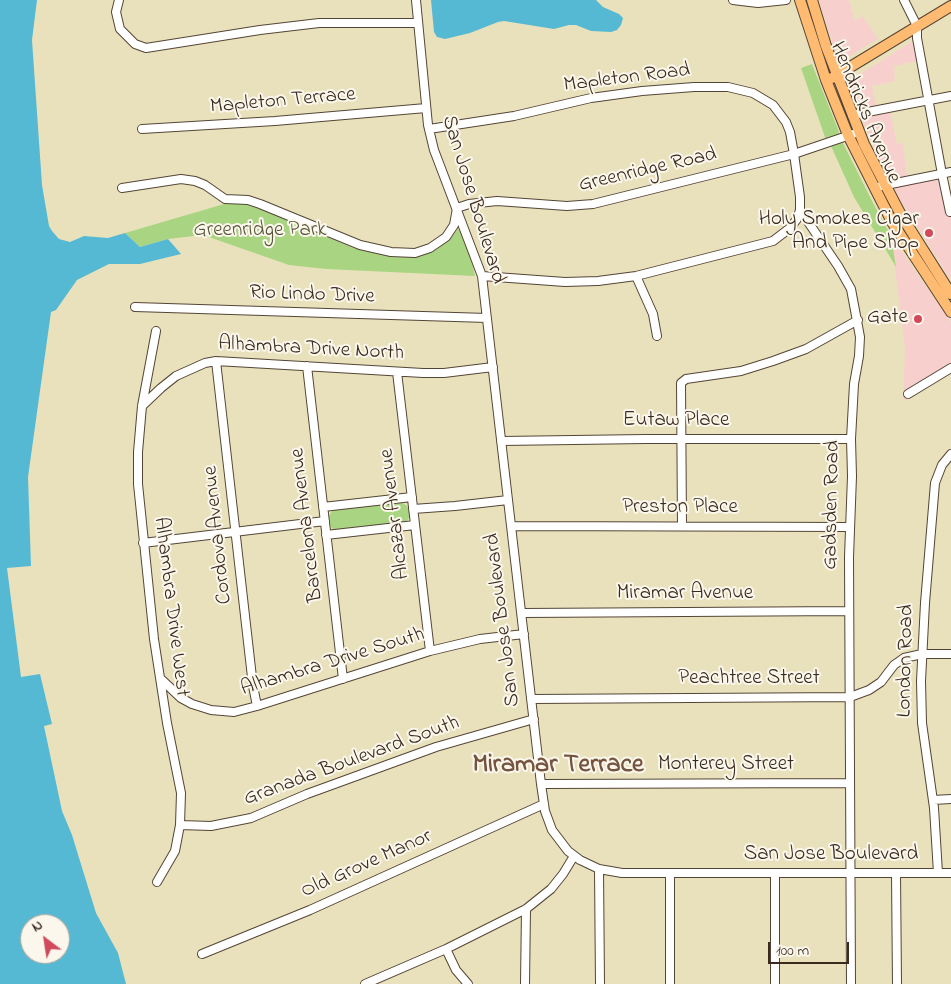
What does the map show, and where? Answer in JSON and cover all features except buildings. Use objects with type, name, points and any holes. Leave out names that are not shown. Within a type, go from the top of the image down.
[{"type":"main road","name":"Hendricks Avenue","points":[[800,0],[827,83],[848,135],[880,187],[906,223],[949,298],[951,312]]},
{"type":"main road","name":"Hendricks Avenue","points":[[812,0],[837,76],[880,187]]},
{"type":"main road","points":[[852,115],[842,109],[838,98],[827,83],[951,6]]},
{"type":"street","points":[[119,0],[117,18],[120,29],[128,39],[140,46],[150,48],[260,30],[318,23],[418,23]]},
{"type":"street","name":"San Jose Boulevard","points":[[416,0],[426,108],[434,150],[482,276],[541,784],[548,821],[552,830],[561,843],[574,856],[599,869],[622,874],[951,873]]},
{"type":"street","points":[[733,0],[758,3],[786,0]]},
{"type":"street","points":[[904,0],[917,26],[917,38],[950,212]]},
{"type":"street","name":"Mapleton Road","points":[[429,129],[489,120],[599,97],[668,89],[728,87],[753,93],[773,105],[786,122],[794,154]]},
{"type":"street","points":[[852,115],[951,96]]},
{"type":"street","name":"Mapleton Terrace","points":[[142,129],[426,108]]},
{"type":"street","name":"Greenridge Road","points":[[457,208],[488,201],[567,206],[593,204],[794,154],[859,132]]},
{"type":"street","points":[[482,276],[565,282],[598,281],[636,276],[772,241],[790,228],[797,219],[800,210],[794,154]]},
{"type":"street","points":[[880,187],[951,172]]},
{"type":"street","points":[[122,188],[181,179],[195,181],[205,185],[225,199],[248,200],[340,238],[390,252],[415,253],[436,245],[451,231],[456,220],[457,208]]},
{"type":"street","name":"Gadsden Road","points":[[800,210],[838,266],[851,289],[860,337],[860,356],[854,384],[851,439],[849,611],[851,984]]},
{"type":"street","points":[[636,276],[653,314],[657,336]]},
{"type":"street","name":"Rio Lindo Drive","points":[[135,307],[487,318]]},
{"type":"street","points":[[682,526],[681,383],[686,379],[741,371],[773,361],[806,349],[858,320]]},
{"type":"street","name":"Alhambra Drive West","points":[[156,331],[142,406],[138,452],[138,484],[154,639],[162,680],[167,723],[181,794],[180,825],[173,855],[156,882]]},
{"type":"street","name":"Alhambra Drive North","points":[[142,406],[176,376],[206,363],[216,361],[397,372],[444,373],[493,367]]},
{"type":"street","name":"Cordova Avenue","points":[[216,361],[253,686],[258,706]]},
{"type":"street","name":"Barcelona Avenue","points":[[307,366],[343,679]]},
{"type":"street","points":[[908,394],[951,368]]},
{"type":"street","name":"Alcazar Avenue","points":[[397,372],[430,651]]},
{"type":"street","name":"Eutaw Place","points":[[501,441],[851,439]]},
{"type":"street","name":"London Road","points":[[938,873],[933,800],[922,723],[922,654],[935,483],[942,465],[951,454]]},
{"type":"street","points":[[323,507],[412,497]]},
{"type":"street","points":[[413,509],[508,500]]},
{"type":"street","points":[[143,543],[325,521]]},
{"type":"street","points":[[326,535],[415,525]]},
{"type":"street","name":"Preston Place","points":[[511,526],[850,526]]},
{"type":"street","name":"Miramar Avenue","points":[[522,613],[849,611]]},
{"type":"street","name":"Alhambra Drive South","points":[[162,680],[181,698],[202,708],[221,712],[234,712],[430,651],[474,640],[524,634]]},
{"type":"street","name":"Peachtree Street","points":[[532,699],[850,697],[863,694],[881,682],[898,661],[904,658],[922,654],[951,654]]},
{"type":"street","name":"Granada Boulevard South","points":[[180,825],[211,826],[251,818],[307,794],[436,746],[534,719]]},
{"type":"street","name":"Monterey Street","points":[[541,784],[850,784]]},
{"type":"street","points":[[933,800],[951,799]]},
{"type":"street","name":"Old Grove Manor","points":[[202,954],[310,910],[544,804]]},
{"type":"street","points":[[366,984],[446,949],[526,909],[551,889],[564,874],[574,856]]},
{"type":"street","points":[[599,869],[600,984]]},
{"type":"street","points":[[670,873],[670,984]]},
{"type":"street","points":[[775,873],[775,984]]},
{"type":"street","points":[[896,873],[896,984]]},
{"type":"street","points":[[525,984],[526,909]]},
{"type":"street","points":[[446,949],[456,970],[468,984]]},
{"type":"shaded area","points":[[819,0],[849,0],[855,21],[863,16],[878,39],[838,61]]},
{"type":"shaded area","points":[[911,42],[914,44],[918,61],[894,66],[895,81],[872,86],[876,106],[857,109],[847,82]]},
{"type":"shaded area","points":[[890,110],[897,144],[903,143],[907,178],[896,180],[889,179],[861,118],[866,115]]},
{"type":"shaded area","points":[[941,176],[951,213],[951,281],[894,190],[897,186]]},
{"type":"shaded area","points":[[891,236],[951,322],[951,373],[903,402],[905,347]]},
{"type":"green space","points":[[812,64],[839,132],[838,135],[826,140],[801,68]]},
{"type":"green space","points":[[838,142],[843,143],[891,236],[896,267],[854,197],[831,146]]},
{"type":"green space","name":"Greenridge Park","points":[[231,202],[264,210],[353,248],[379,254],[421,255],[436,250],[452,237],[458,229],[463,234],[475,276],[326,269],[289,265],[203,235],[168,239],[140,247],[125,233]]},
{"type":"green space","points":[[401,502],[407,506],[410,512],[410,517],[406,522],[334,531],[328,523],[332,511],[338,508]]},
{"type":"water","points":[[0,0],[37,0],[32,40],[42,185],[49,226],[52,231],[59,239],[70,242],[84,236],[108,238],[125,233],[140,247],[168,239],[181,254],[140,264],[109,264],[77,280],[56,310],[51,312],[28,477],[31,566],[7,568],[21,677],[40,674],[52,724],[44,726],[62,811],[72,835],[96,913],[118,953],[126,984],[0,984]]},
{"type":"water","points":[[431,0],[596,0],[603,7],[619,14],[623,18],[617,30],[611,32],[591,31],[576,25],[554,29],[504,21],[470,33],[445,39],[437,37],[434,32]]},
{"type":"place","name":"Holy Smokes Cigar And Pipe Shop","points":[[929,233]]},
{"type":"place","name":"Gate","points":[[918,319]]},
{"type":"district","name":"Miramar Terrace","points":[[558,767]]}]
